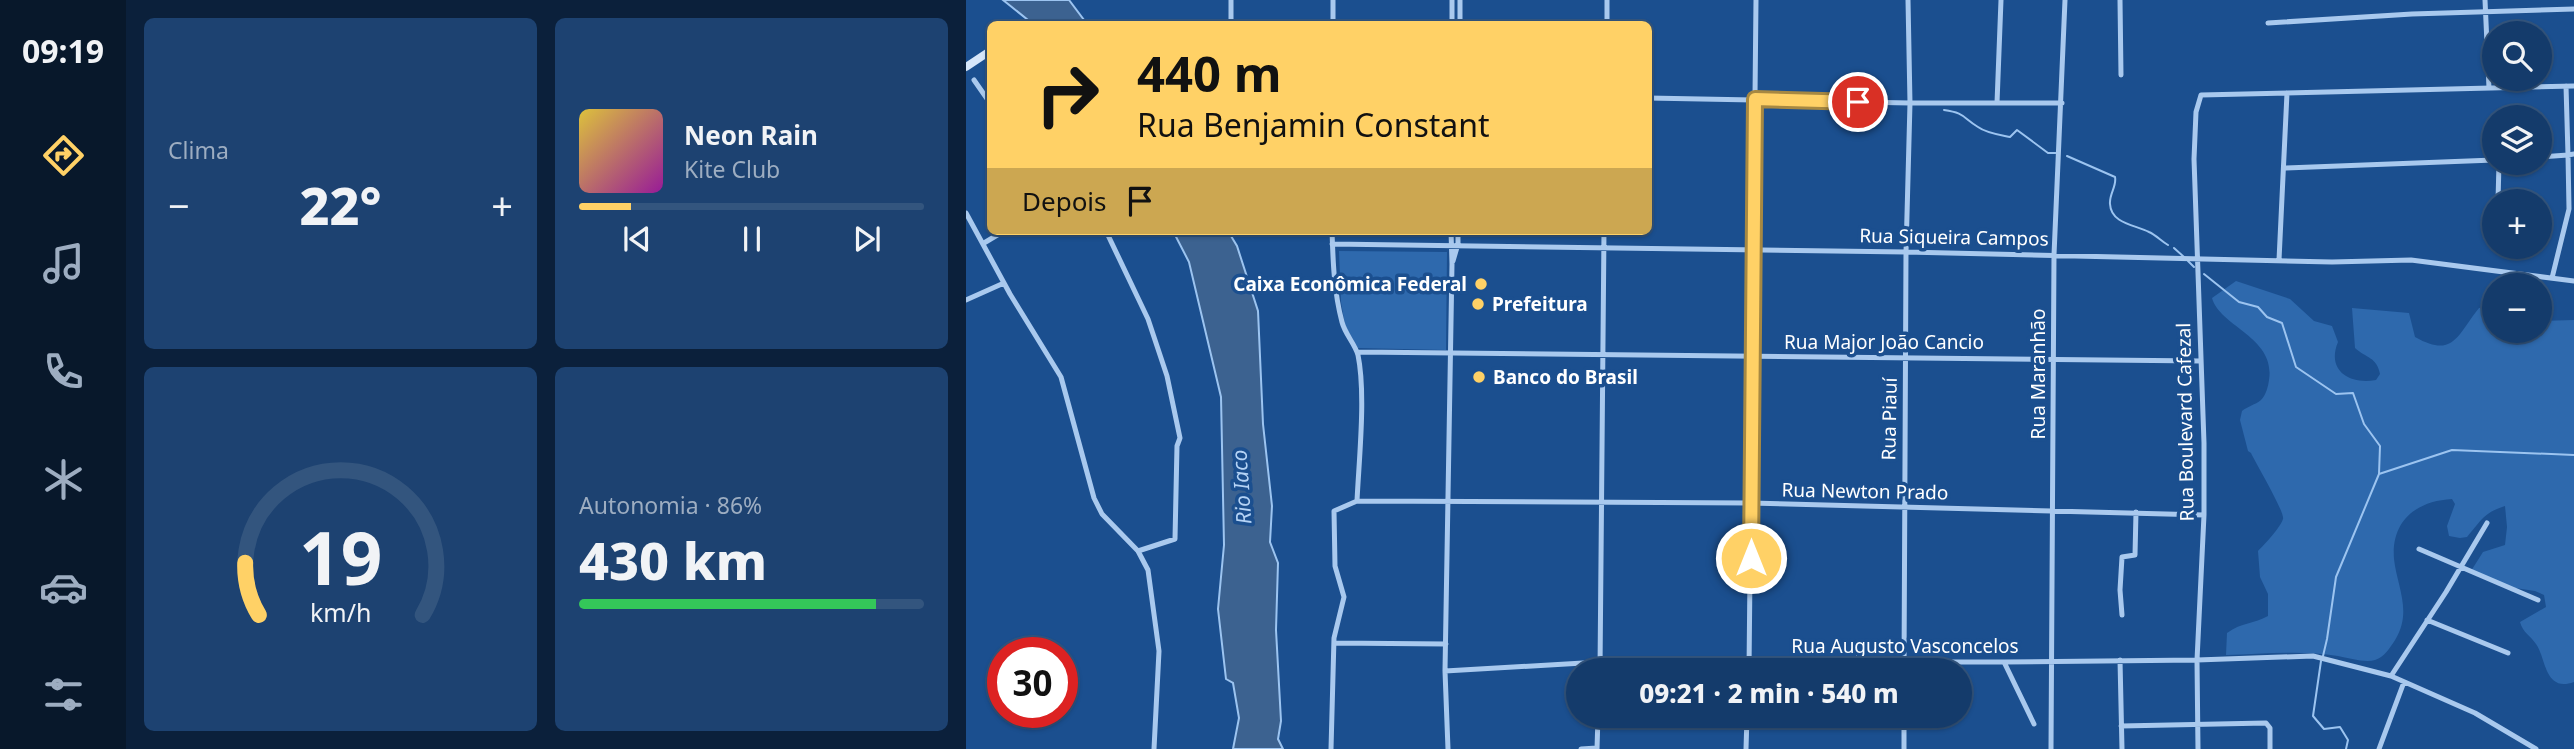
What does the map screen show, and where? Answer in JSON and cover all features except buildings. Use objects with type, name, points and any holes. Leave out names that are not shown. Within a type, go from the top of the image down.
[{"type":"street","points":[[1231,0],[1231,21]]},
{"type":"street","points":[[1332,0],[1333,21]]},
{"type":"street","points":[[1452,0],[1452,21]]},
{"type":"street","points":[[1460,0],[1460,21]]},
{"type":"street","points":[[1607,0],[1607,21]]},
{"type":"street","points":[[1749,658],[1756,0]]},
{"type":"street","name":"Rua Piauí","points":[[1904,658],[1906,252],[1910,103],[1908,0]]},
{"type":"street","points":[[1997,103],[2000,0]]},
{"type":"street","name":"Rua Maranhão","points":[[2051,749],[2054,255],[2065,0]]},
{"type":"street","points":[[2120,0],[2121,75]]},
{"type":"street","points":[[2485,0],[2486,21]]},
{"type":"street","points":[[2269,23],[2574,9]]},
{"type":"street","points":[[966,67],[987,53]]},
{"type":"street","points":[[974,80],[987,99]]},
{"type":"street","points":[[2552,86],[2574,86]]},
{"type":"street","points":[[2552,278],[2569,209],[2571,155],[2566,86]]},
{"type":"street","points":[[2278,260],[2287,93],[2482,88]]},
{"type":"street","name":"Rua Boulevard Cafezal","points":[[2198,749],[2197,660],[2204,514],[2194,159],[2196,113],[2201,94],[2287,93]]},
{"type":"street","points":[[1652,98],[2062,103]]},
{"type":"street","points":[[2552,156],[2571,155]]},
{"type":"street","points":[[2285,167],[2482,161]]},
{"type":"street","points":[[966,213],[1061,377],[1094,498],[1102,514],[1138,551],[1148,570],[1158,632],[1154,749]]},
{"type":"street","points":[[984,243],[997,235]]},
{"type":"street","points":[[1108,235],[1148,319],[1167,376],[1180,438],[1177,446],[1175,540],[1138,551]]},
{"type":"street","points":[[1331,749],[1335,626],[1343,597],[1335,566],[1334,511],[1357,501],[1360,392],[1358,352],[1342,323],[1334,279],[1332,235]]},
{"type":"street","points":[[1448,749],[1445,671],[1451,235]]},
{"type":"street","points":[[1452,264],[1458,235]]},
{"type":"street","points":[[1600,658],[1604,235]]},
{"type":"street","name":"Rua Siqueira Campos","points":[[1332,244],[2197,257],[2332,262],[2411,260],[2513,273]]},
{"type":"street","name":"Rua Siqueira Campos","points":[[2552,278],[2574,281]]},
{"type":"street","points":[[966,300],[1004,282]]},
{"type":"street","name":"Rua Major João Cancio","points":[[1358,352],[2201,361]]},
{"type":"street","name":"Rua Newton Prado","points":[[1357,501],[1750,503],[2204,514]]},
{"type":"street","points":[[2122,615],[2122,557],[2135,555],[2136,512]]},
{"type":"street","points":[[2391,676],[2487,523]]},
{"type":"street","points":[[2419,549],[2538,600]]},
{"type":"street","points":[[2427,620],[2508,653]]},
{"type":"street","points":[[1334,643],[1446,645]]},
{"type":"street","name":"Rua Augusto Vasconcelos","points":[[1972,664],[2313,656],[2391,676],[2475,713],[2536,749]]},
{"type":"street","points":[[2120,660],[2122,749]]},
{"type":"street","points":[[2004,662],[2034,724]]},
{"type":"street","name":"Rua Augusto Vasconcelos","points":[[1445,671],[1566,664]]},
{"type":"street","points":[[2379,749],[2404,682]]},
{"type":"street","points":[[2121,726],[2269,724],[2270,749]]},
{"type":"street","points":[[1581,749],[1597,748],[1598,728]]},
{"type":"street","points":[[1746,749],[1747,728]]},
{"type":"street","points":[[1904,728],[1904,749]]},
{"type":"shaded area","points":[[1339,251],[1447,252],[1446,350],[1358,348],[1345,325],[1341,302]]},
{"type":"shaded area","points":[[2236,281],[2290,299],[2314,321],[2332,326],[2338,342],[2335,361],[2338,368],[2349,378],[2366,381],[2376,380],[2380,374],[2379,368],[2374,361],[2355,348],[2352,308],[2409,313],[2415,337],[2438,346],[2453,341],[2479,308],[2482,308],[2482,343],[2552,343],[2552,321],[2574,320],[2574,682],[2557,683],[2551,678],[2539,650],[2520,622],[2546,607],[2544,595],[2515,588],[2471,571],[2483,552],[2505,545],[2505,506],[2487,515],[2467,537],[2460,538],[2449,536],[2447,526],[2455,504],[2452,499],[2417,509],[2408,516],[2397,534],[2394,559],[2403,603],[2403,617],[2395,640],[2380,658],[2367,661],[2324,654],[2296,653],[2226,655],[2227,633],[2268,616],[2268,594],[2260,577],[2258,551],[2283,519],[2275,498],[2248,451],[2240,420],[2242,411],[2259,402],[2264,396],[2269,380],[2269,365],[2256,343],[2225,317],[2212,298]]},
{"type":"water","points":[[1003,0],[1069,0],[1085,21],[1029,21]]},
{"type":"water","name":"Rio Iaco","points":[[1175,235],[1230,235],[1237,246],[1258,311],[1263,424],[1272,506],[1270,542],[1278,563],[1276,630],[1281,721],[1278,739],[1283,749],[1233,749],[1239,718],[1233,683],[1226,679],[1218,609],[1224,545],[1221,397],[1189,262]]},
{"type":"waterway","points":[[1944,110],[1960,114],[1993,134],[2010,137],[2017,130],[2048,153],[2056,153]]},
{"type":"waterway","points":[[2067,156],[2115,177],[2110,200],[2111,211],[2119,220],[2152,233],[2168,245]]},
{"type":"waterway","points":[[2174,248],[2184,257]]},
{"type":"waterway","points":[[2188,261],[2194,267]]},
{"type":"waterway","points":[[2204,274],[2239,302],[2258,307],[2267,317],[2282,323],[2296,367],[2336,394],[2353,393],[2364,424],[2380,446],[2379,474]]},
{"type":"waterway","points":[[2323,656],[2336,577],[2379,474],[2452,450],[2574,455]]},
{"type":"waterway","points":[[2321,661],[2313,716],[2324,729],[2340,727],[2348,740],[2346,749]]},
{"type":"place","name":"Caixa Econômica Federal","points":[[1481,284]]},
{"type":"place","name":"Prefeitura","points":[[1478,304]]},
{"type":"place","name":"Banco do Brasil","points":[[1479,377]]},
{"type":"route","points":[[1751,558],[1755,99],[1858,102]]}]
